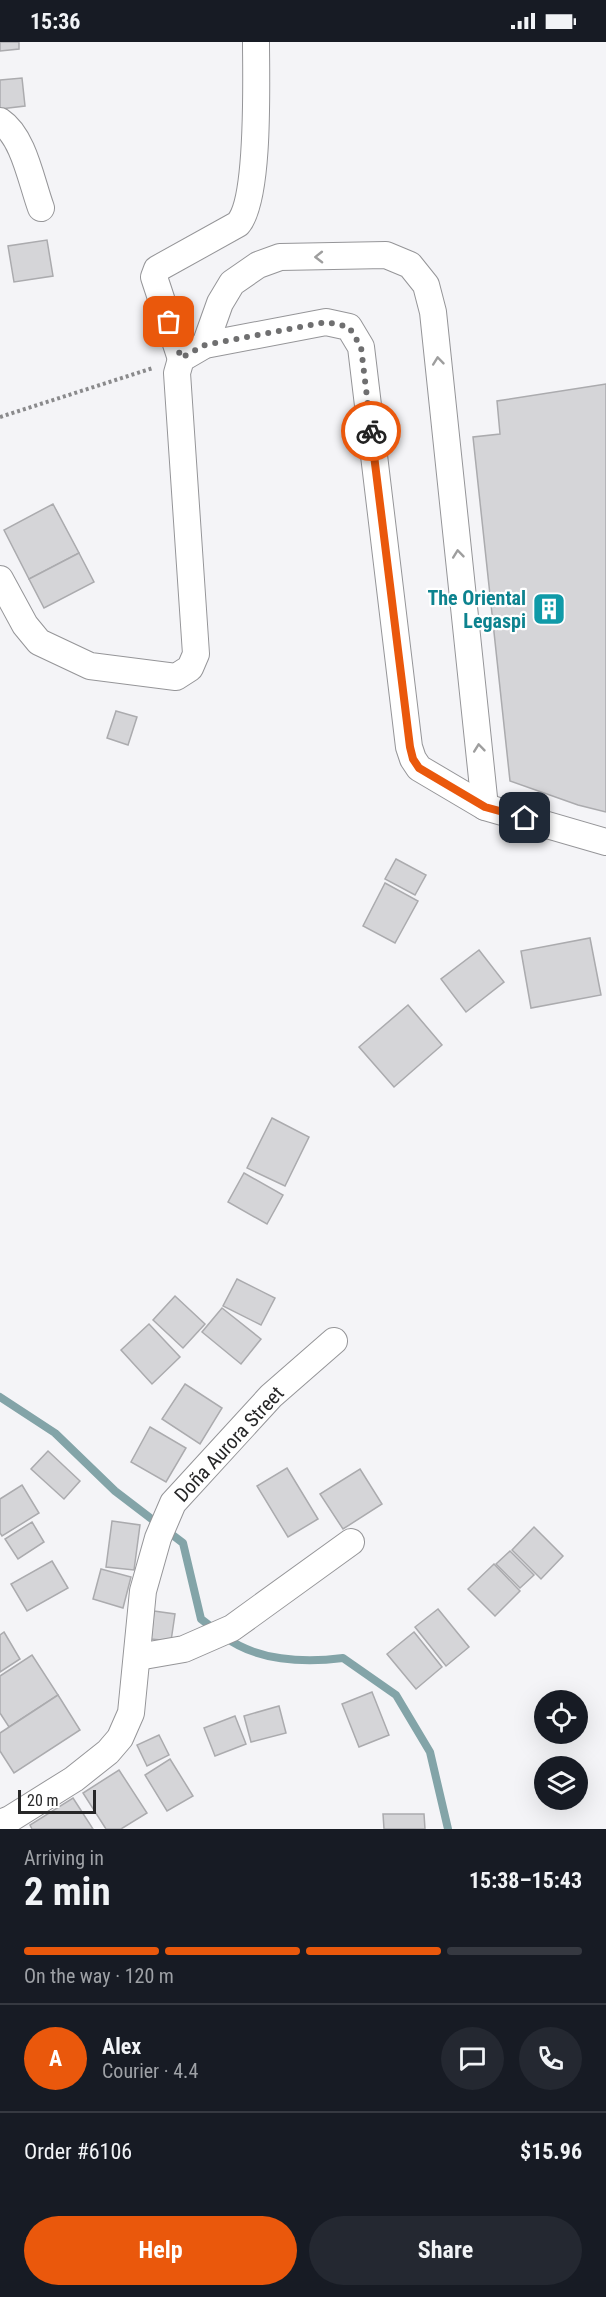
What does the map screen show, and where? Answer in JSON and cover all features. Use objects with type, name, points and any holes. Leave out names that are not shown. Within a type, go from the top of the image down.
[{"type":"street","points":[[0,579],[24,625],[39,642],[67,657],[90,666],[176,677],[190,668],[196,654],[177,373],[181,358],[154,277],[157,269],[230,229],[244,217],[255,138],[256,42]]},
{"type":"street","points":[[0,121],[9,127],[18,140],[40,208]]},
{"type":"street","points":[[205,345],[220,303],[232,283],[258,265],[280,257],[386,255],[410,265],[426,285],[433,312],[485,807]]},
{"type":"street","points":[[181,358],[205,345],[326,322],[349,327],[361,347],[413,759],[419,768],[485,807],[606,842]]},
{"type":"street","name":"Doña Aurora Street","points":[[7,1818],[74,1779],[108,1752],[120,1738],[131,1713],[143,1591],[158,1538],[173,1503],[271,1396],[334,1341]]},
{"type":"street","points":[[138,1657],[184,1648],[220,1633],[351,1542]]},
{"type":"path","points":[[0,417],[181,358]]},
{"type":"building","points":[[0,42],[19,42],[19,49],[0,51]]},
{"type":"building","points":[[22,78],[25,106],[0,109],[0,80]]},
{"type":"building","points":[[47,240],[53,276],[14,282],[8,246]]},
{"type":"building","name":"The Oriental Legaspi","points":[[606,384],[606,812],[578,805],[510,781],[473,437],[500,434],[497,401]]},
{"type":"building","points":[[53,504],[79,553],[29,579],[4,530]]},
{"type":"building","points":[[79,553],[94,582],[44,608],[29,579]]},
{"type":"building","points":[[116,711],[137,717],[128,745],[107,738]]},
{"type":"building","points":[[396,859],[426,875],[415,895],[385,879]]},
{"type":"building","points":[[385,883],[418,901],[395,943],[363,926]]},
{"type":"building","points":[[590,938],[601,995],[531,1008],[521,951]]},
{"type":"building","points":[[479,950],[504,982],[466,1012],[441,979]]},
{"type":"building","points":[[408,1005],[442,1045],[394,1087],[359,1047]]},
{"type":"building","points":[[272,1118],[309,1137],[285,1186],[247,1168]]},
{"type":"building","points":[[244,1173],[283,1195],[267,1224],[228,1202]]},
{"type":"building","points":[[237,1279],[275,1298],[261,1325],[223,1306]]},
{"type":"building","points":[[175,1296],[205,1324],[183,1348],[153,1320]]},
{"type":"building","points":[[222,1308],[261,1339],[241,1364],[202,1332]]},
{"type":"building","points":[[149,1324],[180,1357],[152,1384],[121,1350]]},
{"type":"building","points":[[185,1384],[222,1408],[200,1444],[162,1419]]},
{"type":"building","points":[[150,1427],[186,1448],[166,1482],[131,1462]]},
{"type":"building","points":[[48,1451],[80,1481],[64,1499],[31,1469]]},
{"type":"building","points":[[287,1468],[318,1519],[288,1537],[257,1486]]},
{"type":"building","points":[[360,1469],[382,1504],[343,1529],[320,1494]]},
{"type":"building","points":[[22,1485],[39,1513],[2,1536],[0,1533],[0,1499]]},
{"type":"building","points":[[112,1521],[140,1525],[134,1570],[106,1567]]},
{"type":"building","points":[[32,1522],[44,1542],[18,1559],[5,1539]]},
{"type":"building","points":[[534,1527],[563,1556],[541,1579],[512,1550]]},
{"type":"building","points":[[510,1551],[534,1575],[520,1588],[496,1564]]},
{"type":"building","points":[[52,1561],[68,1588],[27,1611],[11,1584]]},
{"type":"building","points":[[494,1564],[520,1591],[495,1616],[468,1589]]},
{"type":"building","points":[[101,1569],[131,1577],[123,1608],[93,1599]]},
{"type":"building","points":[[438,1609],[469,1647],[446,1666],[415,1627]]},
{"type":"building","points":[[154,1611],[175,1614],[171,1641],[151,1639]]},
{"type":"building","points":[[4,1632],[20,1659],[0,1672],[0,1635]]},
{"type":"building","points":[[414,1632],[442,1667],[416,1689],[387,1654]]},
{"type":"building","points":[[32,1655],[58,1695],[9,1727],[0,1713],[0,1676]]},
{"type":"building","points":[[372,1692],[389,1735],[359,1747],[342,1704]]},
{"type":"building","points":[[58,1695],[80,1730],[14,1773],[0,1751],[0,1733]]},
{"type":"building","points":[[279,1706],[286,1733],[251,1742],[244,1716]]},
{"type":"building","points":[[235,1716],[246,1744],[215,1756],[204,1728]]},
{"type":"building","points":[[159,1735],[169,1755],[147,1766],[137,1745]]},
{"type":"building","points":[[170,1759],[193,1796],[167,1811],[145,1775]]},
{"type":"building","points":[[119,1770],[147,1813],[121,1829],[106,1829],[83,1793]]},
{"type":"building","points":[[73,1798],[93,1829],[32,1829],[30,1825]]},
{"type":"building","points":[[383,1814],[424,1814],[425,1829],[384,1829]]},
{"type":"waterway","points":[[0,1397],[55,1433],[115,1491],[183,1543],[201,1619],[214,1629]]},
{"type":"waterway","points":[[224,1636],[251,1651],[281,1658],[297,1660],[343,1658],[396,1695],[430,1752],[448,1829]]},
{"type":"way so far","points":[[169,322],[181,358],[205,345],[326,322],[349,327],[361,347],[371,431]]},
{"type":"place","name":"The Oriental Legaspi","points":[[549,609]]},
{"type":"route","points":[[371,431],[413,759],[419,768],[485,807],[525,818]]}]
